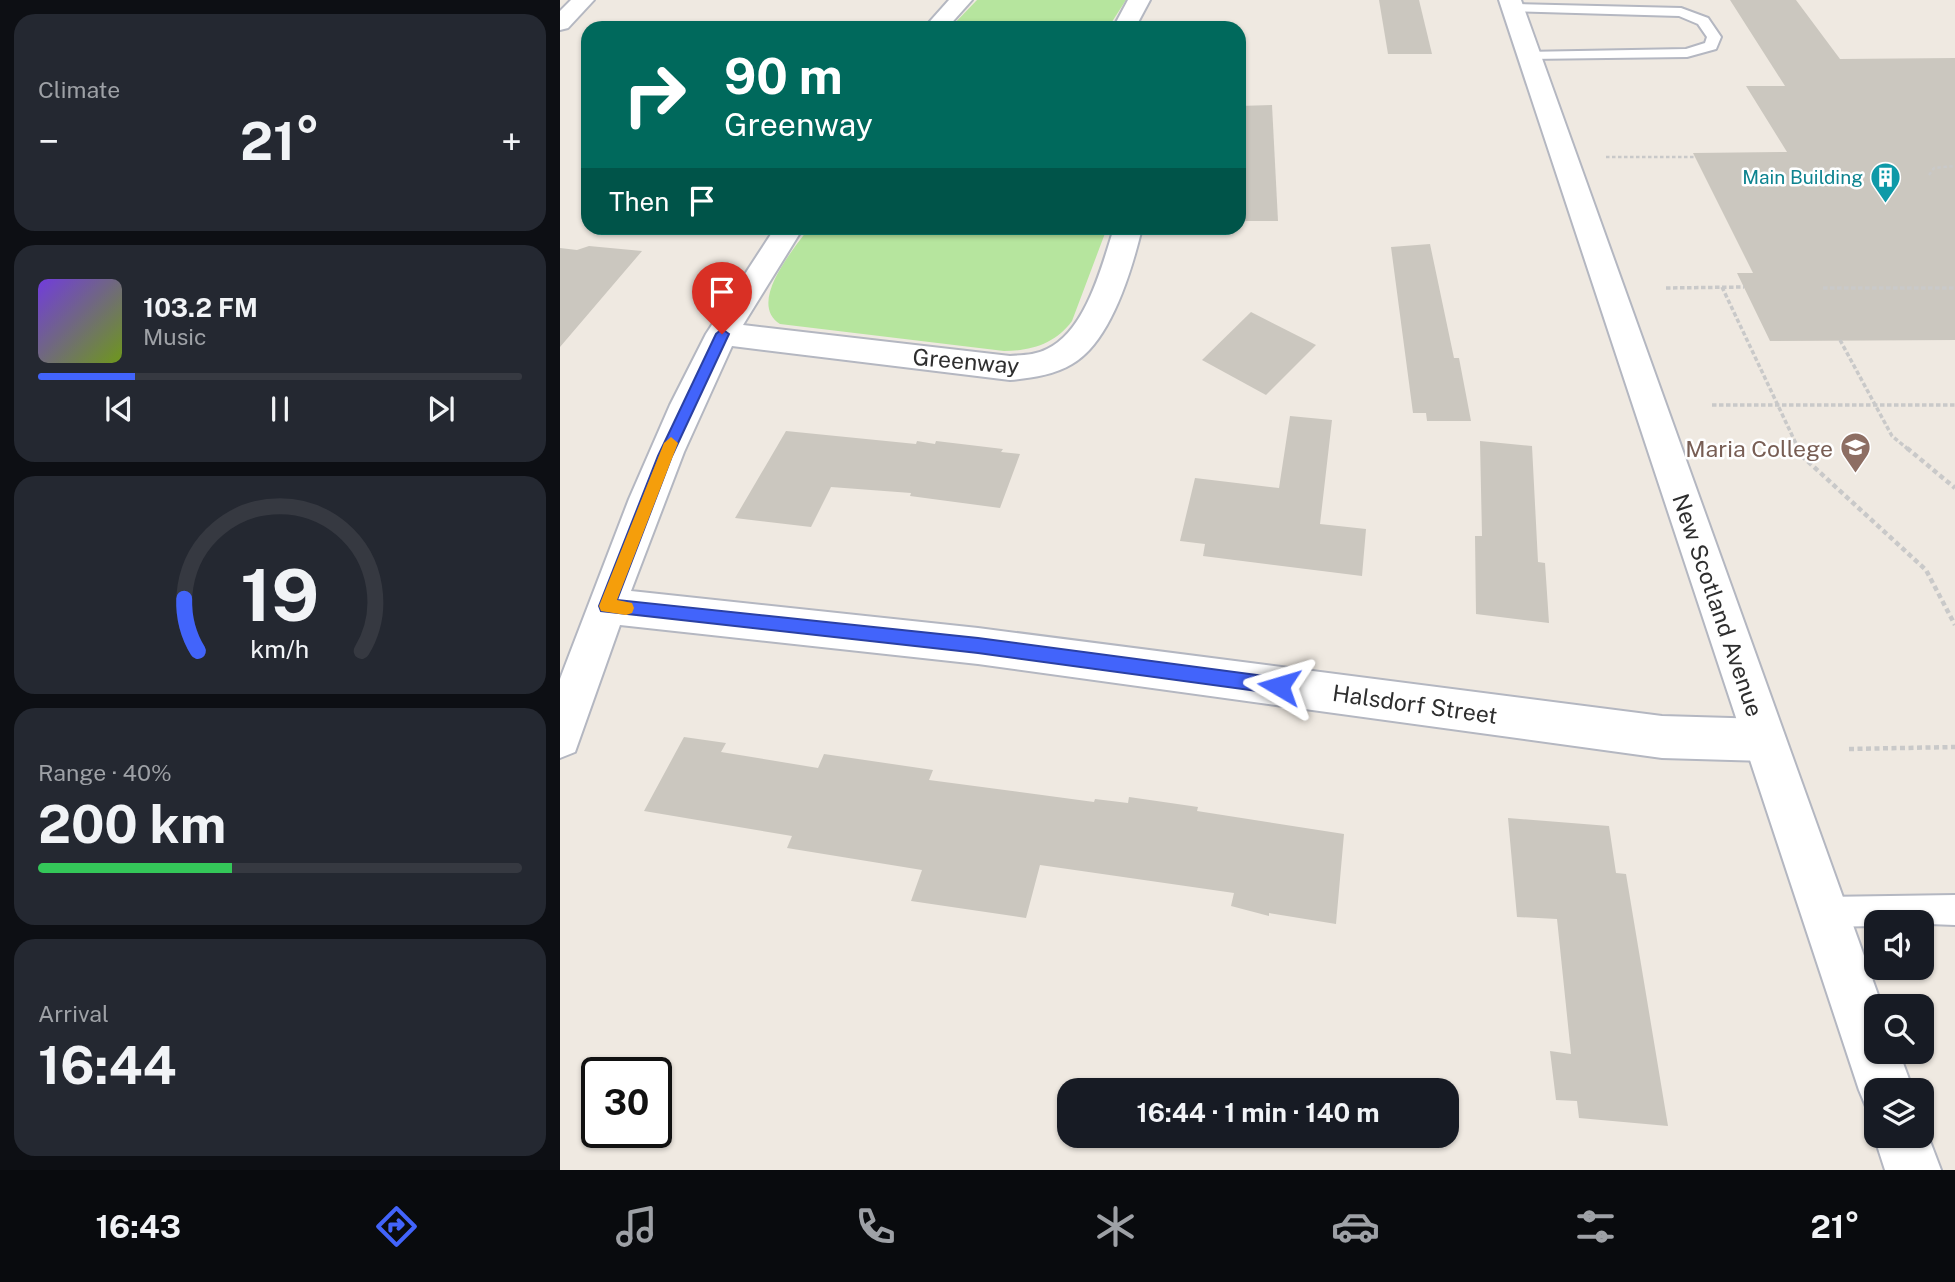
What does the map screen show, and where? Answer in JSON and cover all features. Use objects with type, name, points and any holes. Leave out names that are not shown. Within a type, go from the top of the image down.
[{"type":"street","points":[[560,23],[583,0]]},
{"type":"street","points":[[942,21],[961,0]]},
{"type":"street","points":[[1128,21],[1139,0]]},
{"type":"street","name":"New Scotland Avenue","points":[[1511,4],[1882,1078]]},
{"type":"street","points":[[560,737],[665,456],[722,334],[785,235]]},
{"type":"street","name":"Greenway","points":[[722,334],[1010,368],[1040,364],[1066,354],[1090,331],[1126,235]]},
{"type":"street","name":"Halsdorf Street","points":[[607,606],[978,646],[1662,737],[1765,740]]},
{"type":"street","points":[[1905,1148],[1913,1170]]},
{"type":"lane","points":[[1511,4],[1681,12],[1703,21],[1714,37],[1711,46],[1686,53],[1528,55]]},
{"type":"lane","points":[[1824,912],[1955,910]]},
{"type":"path","points":[[1564,157],[1695,157]]},
{"type":"path","points":[[1929,175],[1934,168],[1955,166]]},
{"type":"path","points":[[1722,287],[1802,456],[1926,570],[1955,625]]},
{"type":"path","points":[[1666,288],[1744,287]]},
{"type":"path","points":[[1823,288],[1955,288]]},
{"type":"path","points":[[1840,341],[1892,436],[1955,488]]},
{"type":"path","points":[[1712,405],[1955,405]]},
{"type":"path","points":[[1849,749],[1955,747]]},
{"type":"green space","points":[[977,0],[1126,0],[1112,21],[957,21]]},
{"type":"green space","points":[[804,235],[1104,235],[1072,321],[1066,329],[1051,340],[1034,347],[1004,351],[780,324],[771,315],[768,303],[770,290],[784,263]]},
{"type":"building","points":[[1379,0],[1419,0],[1432,54],[1388,54]]},
{"type":"building","points":[[1730,0],[1796,0],[1840,59],[1955,58],[1955,340],[1770,341],[1737,273],[1753,273],[1693,153],[1787,152],[1746,86],[1785,86]]},
{"type":"building","points":[[1272,105],[1278,221],[1246,221],[1246,106]]},
{"type":"building","points":[[1430,244],[1454,358],[1459,358],[1471,421],[1427,421],[1426,413],[1413,413],[1391,247]]},
{"type":"building","points":[[589,246],[642,251],[560,347],[560,248],[577,250]]},
{"type":"building","points":[[1251,312],[1316,345],[1266,395],[1202,360]]},
{"type":"building","points":[[1290,416],[1332,420],[1320,524],[1366,529],[1362,576],[1203,556],[1205,544],[1180,541],[1195,478],[1279,488]]},
{"type":"building","points":[[786,431],[916,444],[917,441],[935,444],[936,441],[1003,449],[1001,452],[1020,454],[1000,508],[910,496],[911,493],[831,487],[811,527],[735,518]]},
{"type":"building","points":[[1480,441],[1532,446],[1538,562],[1545,563],[1549,623],[1476,614],[1475,536],[1482,536]]},
{"type":"building","points":[[684,737],[726,743],[721,752],[818,768],[824,754],[933,770],[929,780],[1094,802],[1095,799],[1128,803],[1129,797],[1198,807],[1197,811],[1344,834],[1336,924],[1269,913],[1269,916],[1231,906],[1234,893],[1040,865],[1026,918],[911,901],[922,870],[787,848],[792,836],[644,811]]},
{"type":"building","points":[[1508,818],[1609,826],[1616,873],[1626,874],[1668,1126],[1579,1118],[1577,1101],[1556,1100],[1550,1051],[1571,1054],[1557,919],[1517,917]]},
{"type":"slow traffic","points":[[626,608],[607,606],[671,443]]},
{"type":"place","name":"Main Building","points":[[1886,204]]},
{"type":"place","name":"Maria College","points":[[1856,475]]},
{"type":"route","points":[[722,334],[665,456],[607,606],[978,646],[1279,686]]}]
